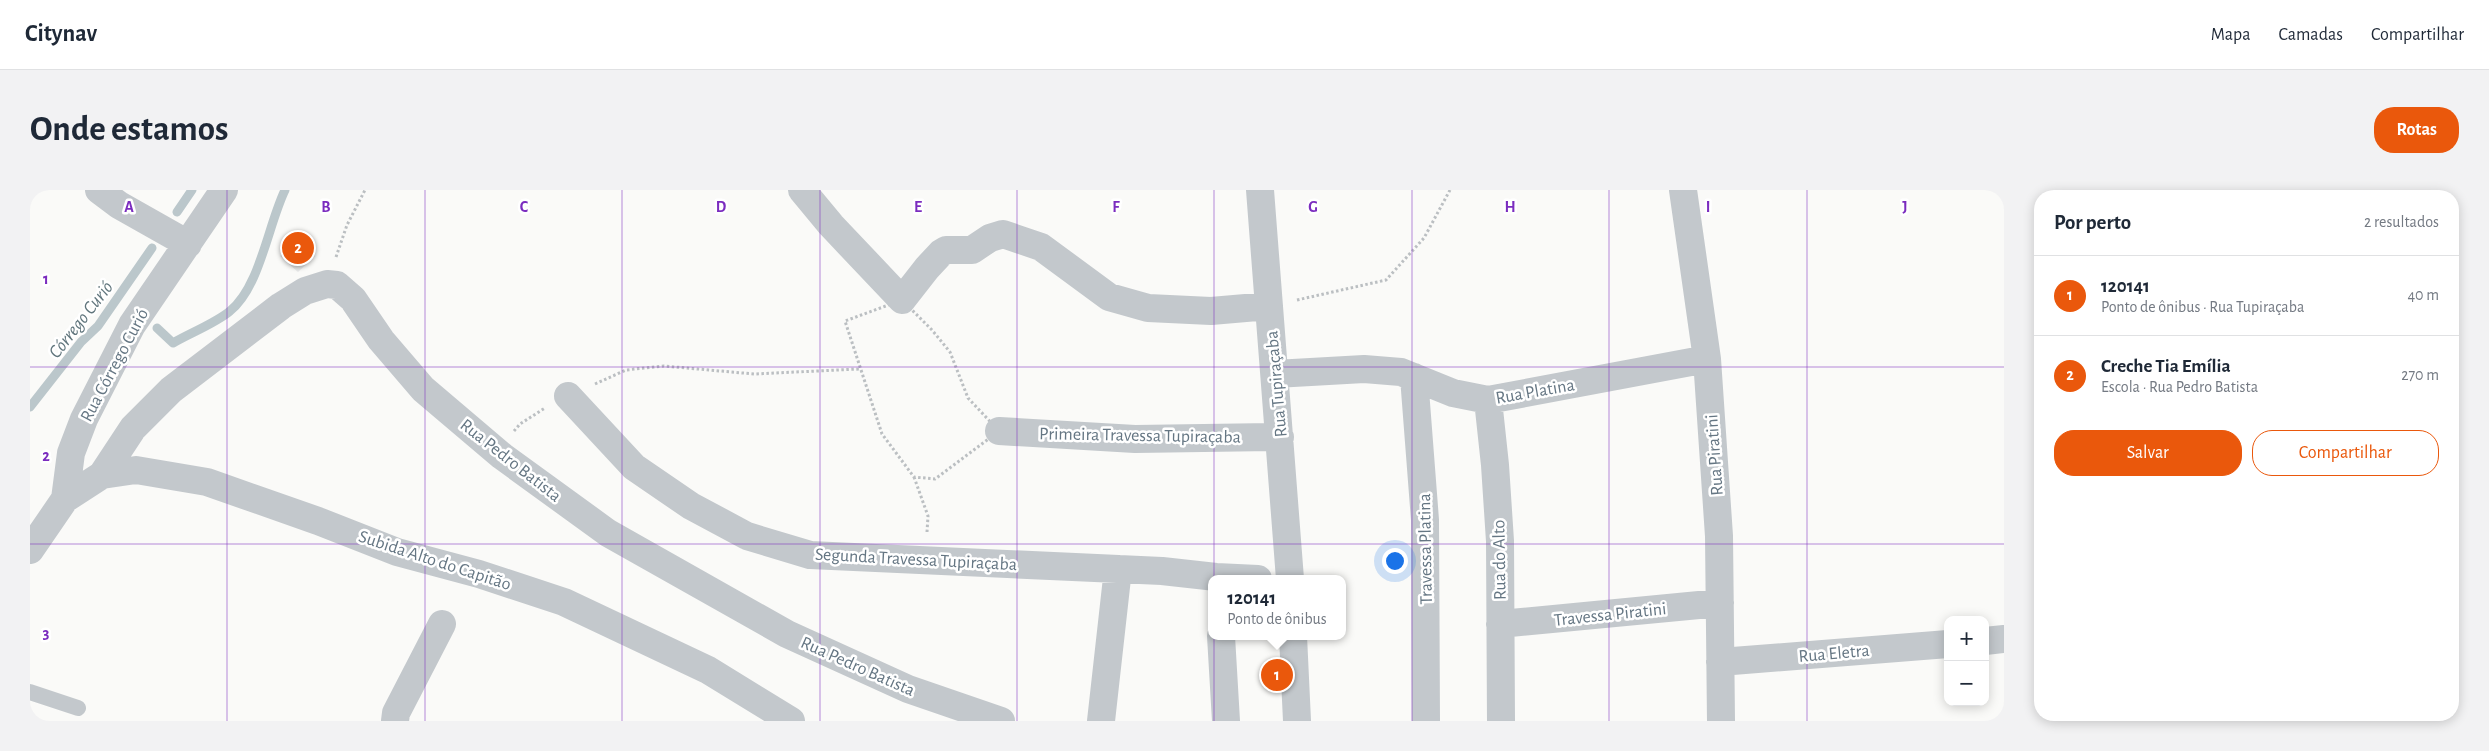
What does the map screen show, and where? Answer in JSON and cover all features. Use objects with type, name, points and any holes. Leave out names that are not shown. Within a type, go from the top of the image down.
[{"type":"street","points":[[99,190],[119,205],[188,244]]},
{"type":"street","name":"Rua Córrego Curió","points":[[30,550],[64,499],[71,453],[84,419],[132,326],[224,190]]},
{"type":"street","points":[[802,190],[831,225],[902,300],[926,268],[941,253],[946,250],[972,250],[990,238],[1003,234],[1041,247],[1109,298],[1148,308],[1211,311],[1270,306]]},
{"type":"street","name":"Rua Tupiraçaba","points":[[1260,190],[1290,575]]},
{"type":"street","name":"Rua Piratini","points":[[1683,190],[1708,359],[1719,536],[1722,721]]},
{"type":"street","points":[[102,475],[133,428],[171,390],[281,306],[305,291],[327,284]]},
{"type":"street","name":"Rua Pedro Batista","points":[[327,284],[338,285],[353,298],[381,340],[424,389],[497,452],[608,533],[787,634],[908,689],[1001,721]]},
{"type":"street","name":"Rua Platina","points":[[1275,374],[1364,369],[1401,372],[1453,393],[1488,400],[1708,359]]},
{"type":"street","name":"Travessa Platina","points":[[1414,377],[1421,445],[1425,520],[1426,721]]},
{"type":"street","name":"Segunda Travessa Tupiraçaba","points":[[568,396],[634,467],[691,506],[747,536],[810,555],[1118,568],[1208,577]]},
{"type":"street","name":"Rua do Alto","points":[[1488,400],[1499,531],[1501,721]]},
{"type":"street","name":"Primeira Travessa Tupiraçaba","points":[[999,431],[1135,439],[1280,437]]},
{"type":"street","name":"Subida Alto do Capitão","points":[[64,499],[102,475],[136,470],[207,482],[318,521],[398,552],[479,574],[564,602],[708,670],[792,721]]},
{"type":"street","points":[[1101,721],[1118,568]]},
{"type":"street","name":"Travessa Piratini","points":[[1500,624],[1720,603]]},
{"type":"street","points":[[394,721],[396,713],[442,624]]},
{"type":"street","points":[[1989,641],[2004,639]]},
{"type":"street","points":[[1220,640],[1226,721]]},
{"type":"street","points":[[1293,640],[1297,721]]},
{"type":"street","name":"Rua Eletra","points":[[1720,662],[1944,644]]},
{"type":"lane","points":[[30,692],[78,708]]},
{"type":"path","points":[[327,284],[347,225],[365,190]]},
{"type":"path","points":[[1270,306],[1386,280],[1424,238],[1450,190]]},
{"type":"path","points":[[914,477],[935,479],[999,431],[968,398],[950,352],[932,330],[902,300],[845,320],[859,369],[882,434],[914,477],[928,516],[924,559]]},
{"type":"path","points":[[497,452],[520,424],[568,396],[626,370],[664,366],[754,374],[859,369]]},
{"type":"shaded area","points":[[298,239],[315,256],[298,272],[280,256]]},
{"type":"waterway","name":"Córrego Curió","points":[[177,212],[192,190]]},
{"type":"waterway","points":[[157,328],[173,343],[218,320],[230,311],[249,287],[285,190]]},
{"type":"waterway","name":"Córrego Curió","points":[[30,407],[81,342],[98,326],[152,248]]},
{"type":"place","name":"Creche Tia Emília","points":[[298,248]]},
{"type":"place","name":"120141","points":[[1277,675]]}]
